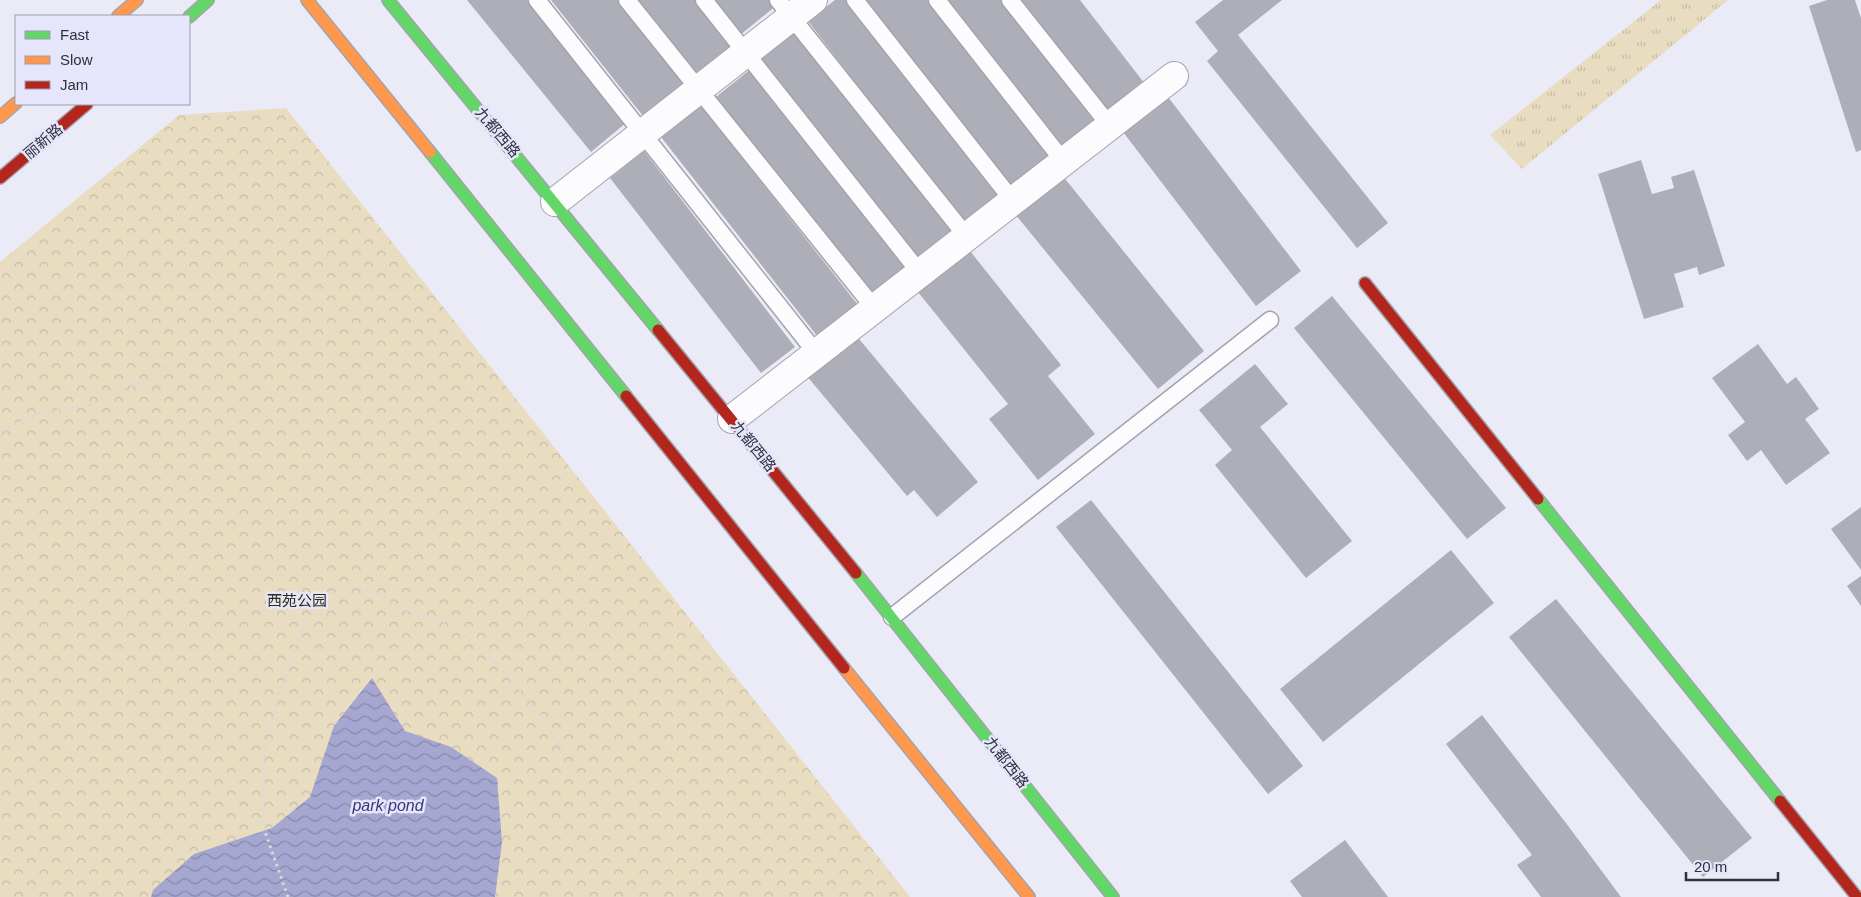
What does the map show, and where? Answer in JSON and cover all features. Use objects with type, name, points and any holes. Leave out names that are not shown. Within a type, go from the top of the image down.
[{"type":"main road","points":[[119,15],[137,0]]},
{"type":"main road","points":[[190,16],[208,0]]},
{"type":"main road","points":[[307,0],[1029,897]]},
{"type":"main road","name":"九都西路","points":[[388,0],[892,616],[1113,897]]},
{"type":"main road","points":[[0,117],[15,104]]},
{"type":"main road","name":"丽新路","points":[[0,178],[86,105]]},
{"type":"main road","points":[[1365,283],[1857,897]]},
{"type":"street","points":[[555,202],[746,52],[784,9],[813,0]]},
{"type":"street","points":[[732,420],[1174,76]]},
{"type":"lane","points":[[537,0],[817,354]]},
{"type":"lane","points":[[627,0],[875,309]]},
{"type":"lane","points":[[704,0],[920,273]]},
{"type":"lane","points":[[855,0],[1013,201]]},
{"type":"lane","points":[[937,0],[1064,162]]},
{"type":"lane","points":[[1010,0],[1110,126]]},
{"type":"lane","points":[[784,9],[967,237]]},
{"type":"lane","points":[[892,616],[1270,320]]},
{"type":"path","points":[[0,438],[6,430],[44,411],[86,407],[150,378],[175,362]]},
{"type":"path","points":[[288,897],[281,883],[263,826],[264,753],[276,704],[294,646],[315,603],[339,586],[370,590],[415,615],[450,623],[488,655],[527,698],[548,724],[580,780]]},
{"type":"green space","points":[[1661,0],[1728,0],[1522,169],[1490,135]]},
{"type":"green space","name":"西苑公园","points":[[286,108],[910,897],[0,897],[0,262],[179,115]]},
{"type":"water","name":"park pond","points":[[372,678],[405,731],[451,747],[497,778],[502,842],[495,897],[151,897],[153,890],[194,854],[272,828],[310,797],[334,726]]},
{"type":"building","points":[[467,0],[528,0],[627,122],[591,152]]},
{"type":"building","points":[[551,0],[618,0],[684,84],[643,116]]},
{"type":"building","points":[[635,0],[695,0],[734,50],[697,79]]},
{"type":"building","points":[[711,0],[773,0],[777,5],[739,36]]},
{"type":"building","points":[[835,0],[850,0],[999,195],[963,223],[808,21]]},
{"type":"building","points":[[864,0],[931,0],[1053,153],[1012,186]]},
{"type":"building","points":[[946,0],[1005,0],[1097,120],[1060,148]]},
{"type":"building","points":[[1022,0],[1080,0],[1145,84],[1109,112]]},
{"type":"building","points":[[1223,0],[1282,0],[1238,35],[1388,223],[1357,248],[1207,61],[1218,51],[1195,22]]},
{"type":"building","points":[[1827,0],[1855,0],[1861,18],[1861,150],[1856,152],[1809,6]]},
{"type":"building","points":[[796,30],[953,232],[918,259],[761,58]]},
{"type":"building","points":[[752,68],[907,266],[872,293],[716,97]]},
{"type":"building","points":[[1165,93],[1301,271],[1256,306],[1120,128]]},
{"type":"building","points":[[701,106],[858,305],[818,337],[661,137]]},
{"type":"building","points":[[644,151],[795,347],[761,373],[610,178]]},
{"type":"building","points":[[1641,160],[1652,194],[1674,188],[1671,177],[1694,170],[1725,266],[1699,275],[1697,267],[1674,274],[1684,307],[1644,319],[1598,174]]},
{"type":"building","points":[[1062,175],[1204,351],[1158,389],[1015,214]]},
{"type":"building","points":[[966,246],[1061,365],[1048,376],[1095,434],[1038,480],[989,419],[1008,404],[914,287]]},
{"type":"building","points":[[1332,296],[1506,508],[1467,539],[1294,328]]},
{"type":"building","points":[[855,334],[978,482],[937,517],[914,490],[907,496],[806,375]]},
{"type":"building","points":[[1758,344],[1787,384],[1796,377],[1819,409],[1805,419],[1830,453],[1786,485],[1761,450],[1747,461],[1728,435],[1745,422],[1712,378]]},
{"type":"building","points":[[1255,364],[1288,404],[1260,427],[1352,541],[1306,578],[1215,465],[1232,450],[1199,410]]},
{"type":"building","points":[[1091,500],[1303,766],[1268,794],[1056,527]]},
{"type":"building","points":[[1861,507],[1861,570],[1831,529]]},
{"type":"building","points":[[1451,550],[1494,603],[1323,742],[1280,689]]},
{"type":"building","points":[[1861,576],[1861,606],[1847,586]]},
{"type":"building","points":[[1556,599],[1752,838],[1703,877],[1509,637]]},
{"type":"building","points":[[1482,715],[1621,897],[1541,897],[1517,865],[1532,855],[1446,744]]},
{"type":"building","points":[[1345,840],[1388,897],[1302,897],[1290,881]]},
{"type":"traffic: fast","points":[[190,16],[208,0]]},
{"type":"traffic: fast","points":[[388,0],[658,330]]},
{"type":"traffic: fast","points":[[430,152],[626,396]]},
{"type":"traffic: fast","points":[[1538,499],[1780,801]]},
{"type":"traffic: fast","points":[[856,573],[1113,897]]},
{"type":"traffic: slow","points":[[119,15],[137,0]]},
{"type":"traffic: slow","points":[[307,0],[430,152]]},
{"type":"traffic: slow","points":[[0,117],[15,104]]},
{"type":"traffic: slow","points":[[844,668],[1029,897]]},
{"type":"traffic: jam","points":[[0,178],[86,105]]},
{"type":"traffic: jam","points":[[1365,283],[1538,499]]},
{"type":"traffic: jam","points":[[658,330],[856,573]]},
{"type":"traffic: jam","points":[[626,396],[844,668]]},
{"type":"traffic: jam","points":[[1780,801],[1857,897]]}]
